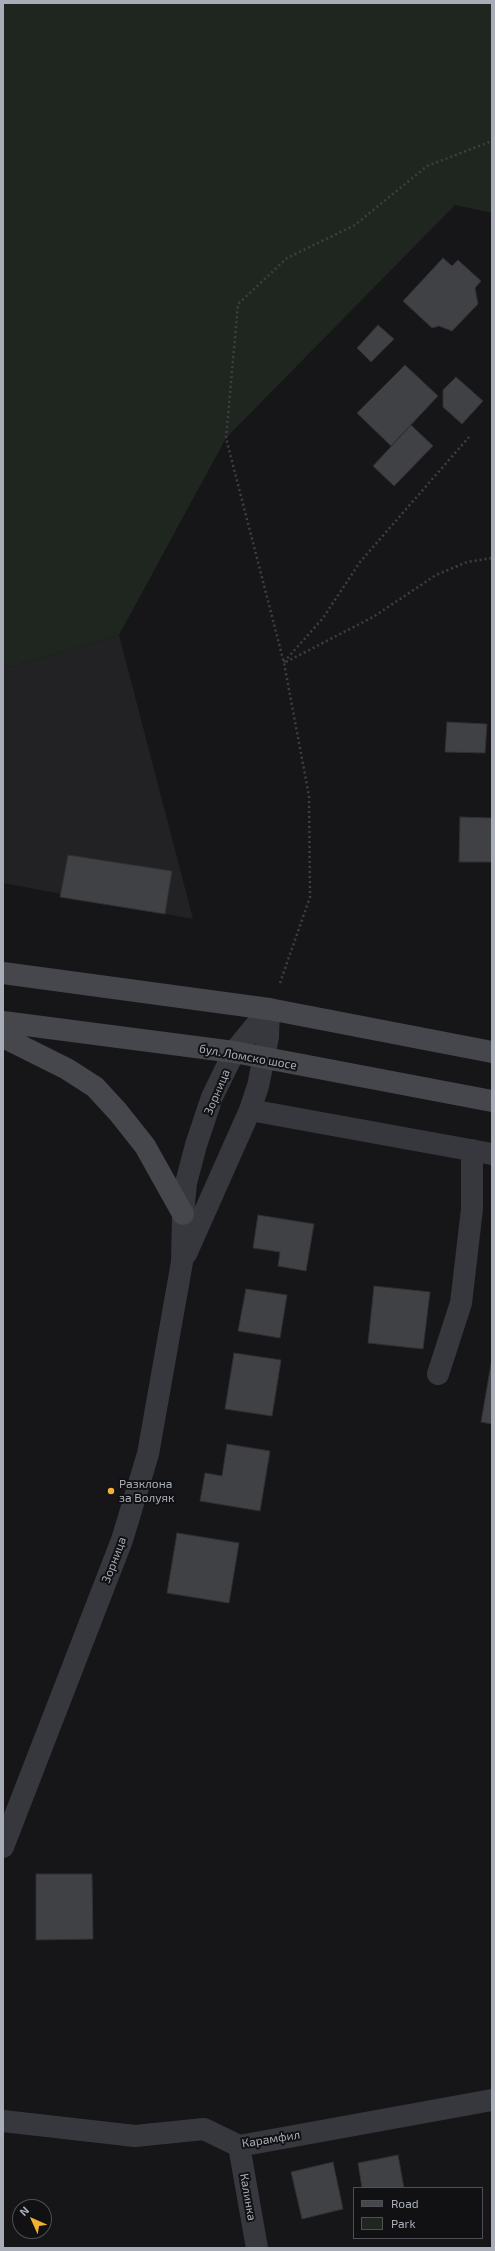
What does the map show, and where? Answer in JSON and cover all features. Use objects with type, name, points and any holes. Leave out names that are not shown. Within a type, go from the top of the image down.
[{"type":"main road","points":[[3,973],[268,1009],[492,1052]]},
{"type":"main road","name":"бул. Ломско шосе","points":[[3,1022],[234,1052],[492,1101]]},
{"type":"main road","points":[[3,1037],[67,1070],[95,1088],[118,1112],[145,1146],[183,1214]]},
{"type":"street","name":"Зорница","points":[[3,1847],[122,1540],[148,1454],[182,1262],[183,1214],[186,1182],[196,1144],[212,1097],[234,1052],[268,1009]]},
{"type":"street","name":"Зорница","points":[[182,1262],[250,1110],[258,1086],[268,1037],[268,1009]]},
{"type":"street","points":[[250,1110],[482,1152],[472,1209],[461,1302],[438,1374]]},
{"type":"street","name":"Карамфил","points":[[3,2121],[135,2136],[204,2129],[239,2146],[492,2100]]},
{"type":"street","name":"Калинка","points":[[239,2146],[257,2248]]},
{"type":"path","points":[[287,969],[310,897],[309,796],[284,663],[226,438],[238,304],[287,258],[355,225],[427,166],[492,141]]},
{"type":"path","points":[[284,663],[323,618],[360,562],[469,437]]},
{"type":"path","points":[[284,663],[373,616],[436,575],[467,562],[492,558]]},
{"type":"shaded area","points":[[119,635],[193,919],[3,883],[3,669]]},
{"type":"green space","points":[[3,3],[492,3],[492,213],[455,205],[226,438],[119,635],[3,669]]},
{"type":"building","points":[[443,258],[452,266],[458,260],[481,281],[475,288],[478,304],[452,331],[439,326],[432,328],[403,301]]},
{"type":"building","points":[[378,325],[394,339],[371,362],[357,348]]},
{"type":"building","points":[[405,365],[438,396],[391,446],[357,413]]},
{"type":"building","points":[[456,377],[483,401],[462,424],[443,407],[443,390]]},
{"type":"building","points":[[411,425],[433,446],[394,486],[373,466]]},
{"type":"building","points":[[447,722],[487,724],[485,753],[445,752]]},
{"type":"building","points":[[460,817],[492,818],[492,862],[459,862]]},
{"type":"building","points":[[68,855],[172,871],[165,914],[60,897]]},
{"type":"building","points":[[258,1215],[314,1224],[306,1271],[278,1266],[280,1252],[253,1248]]},
{"type":"building","points":[[374,1286],[430,1292],[423,1349],[368,1343]]},
{"type":"building","points":[[246,1289],[287,1295],[280,1338],[238,1331]]},
{"type":"building","points":[[234,1353],[281,1360],[272,1416],[225,1409]]},
{"type":"building","points":[[491,1364],[492,1365],[492,1424],[481,1422]]},
{"type":"building","points":[[227,1444],[270,1451],[260,1511],[200,1501],[205,1473],[222,1476]]},
{"type":"building","points":[[177,1533],[239,1543],[229,1603],[167,1593]]},
{"type":"building","points":[[36,1874],[92,1874],[93,1939],[36,1940]]},
{"type":"building","points":[[398,2155],[404,2187],[362,2187],[358,2163]]},
{"type":"building","points":[[333,2162],[343,2209],[302,2219],[291,2172]]},
{"type":"place","name":"Разклона за Волуяк","points":[[111,1491]]}]
